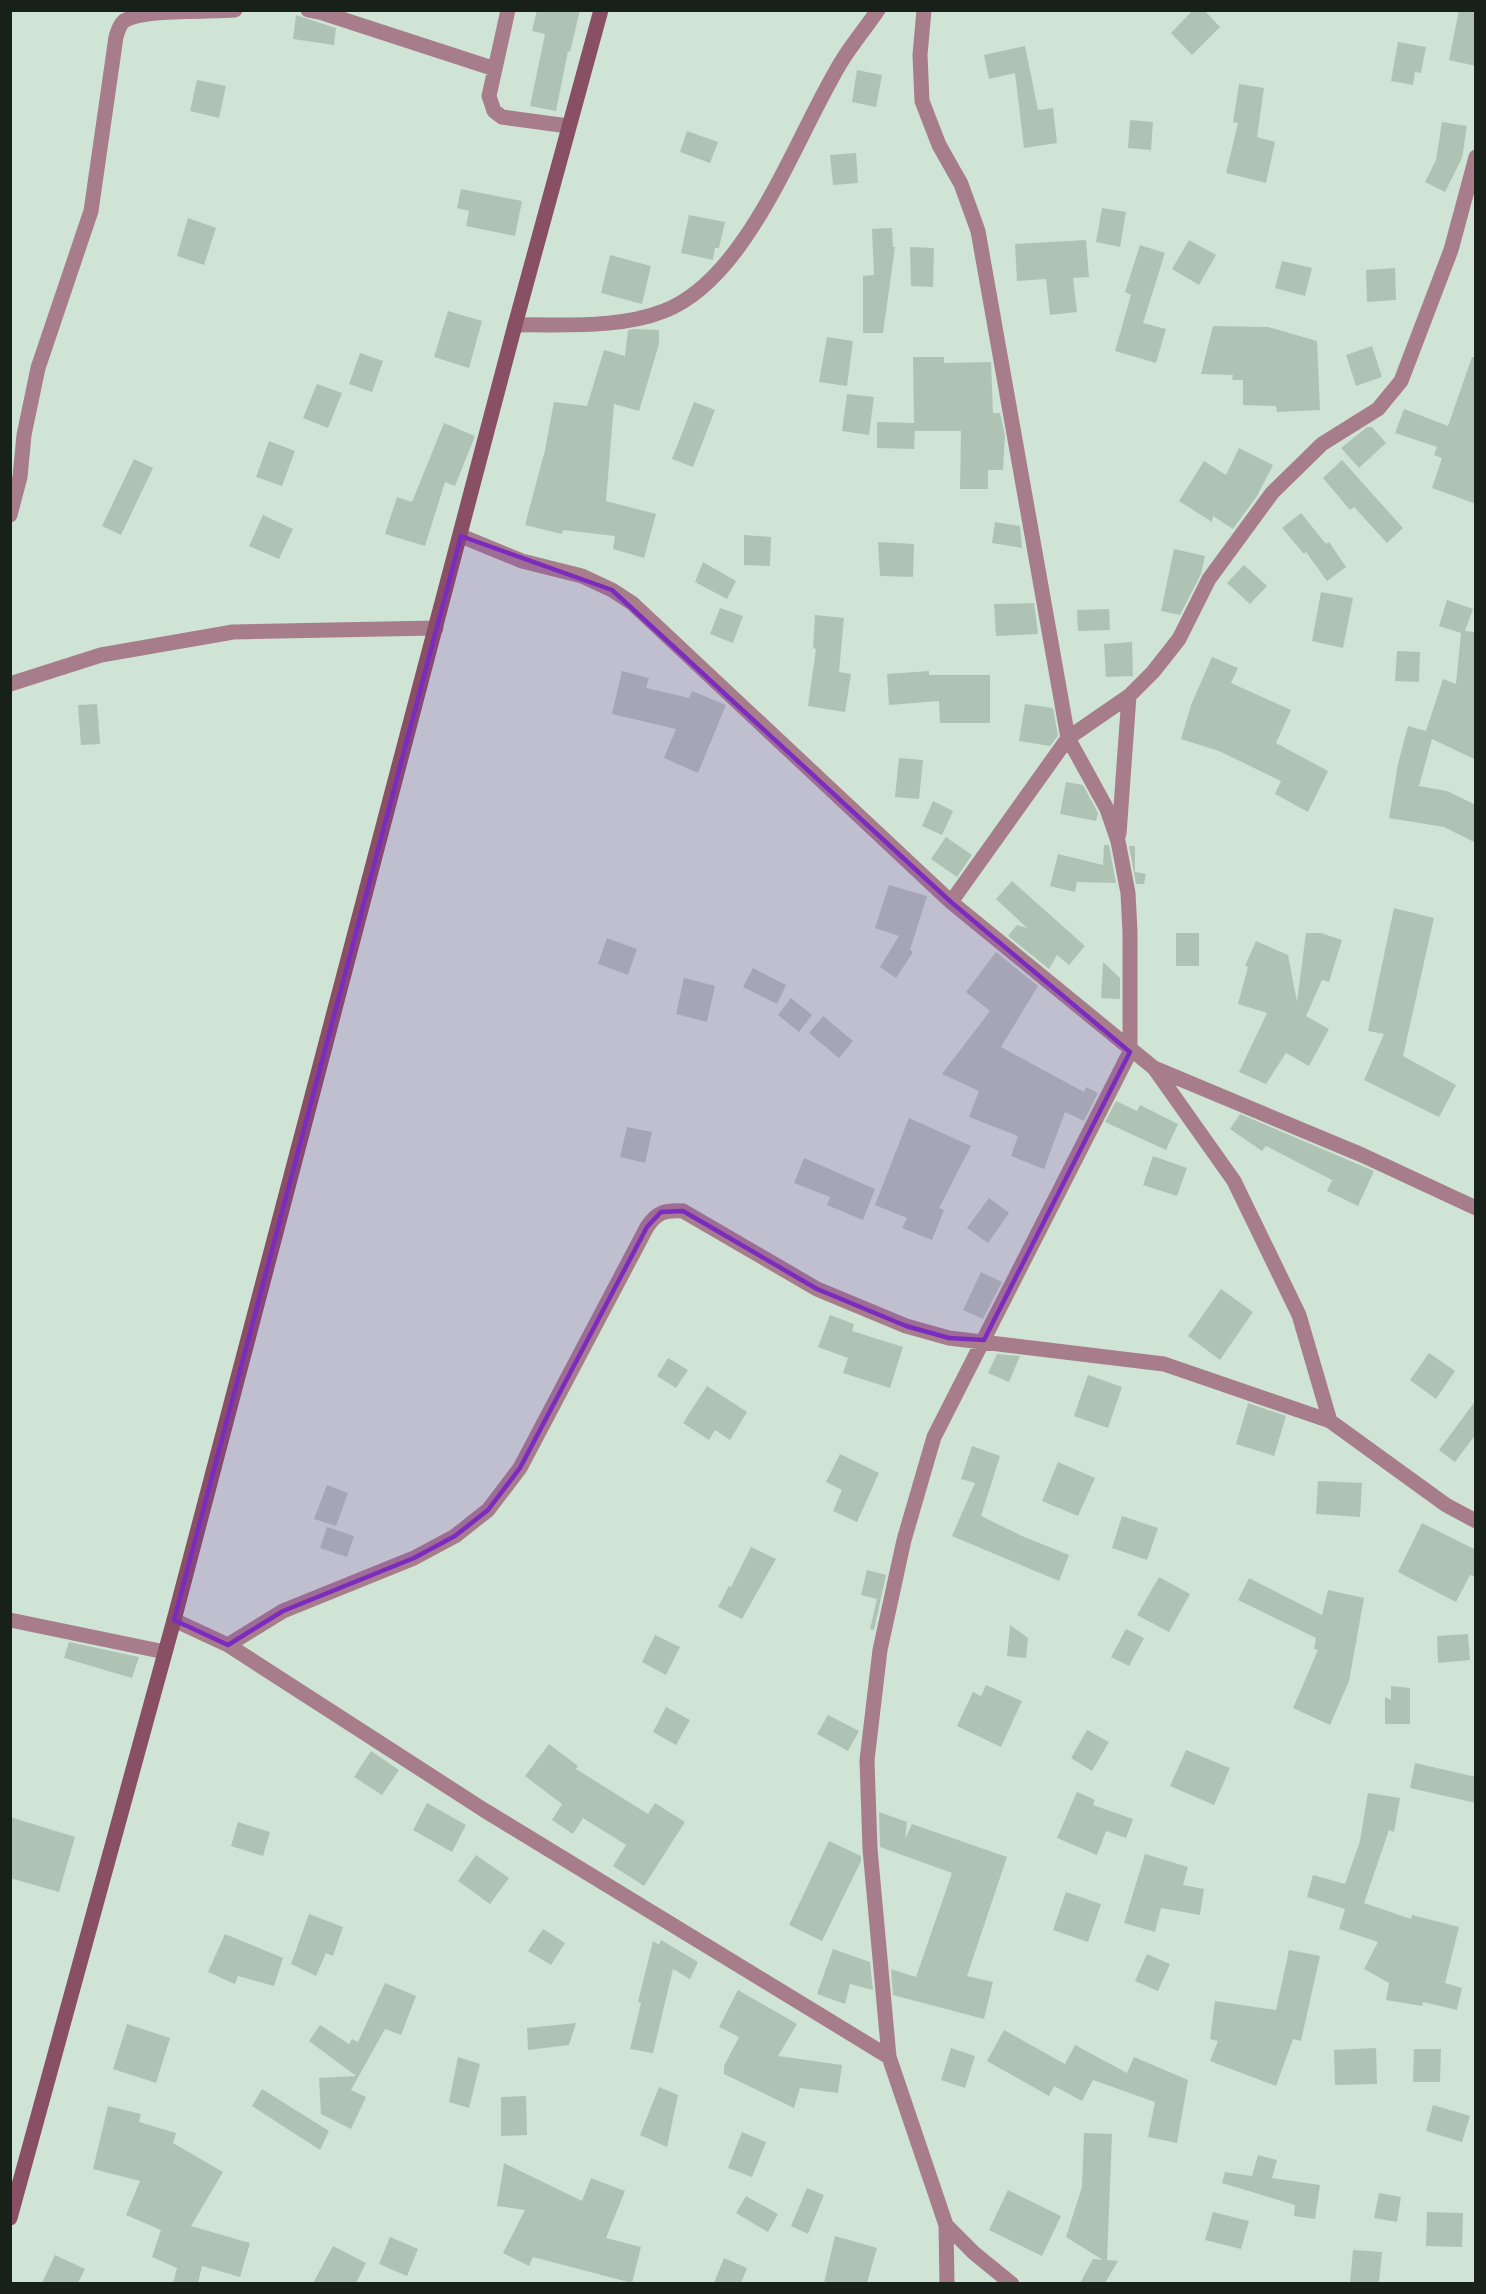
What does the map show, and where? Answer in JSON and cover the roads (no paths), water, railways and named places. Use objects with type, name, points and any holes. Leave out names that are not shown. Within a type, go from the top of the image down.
[{"type":"street","points":[[10,515],[20,477],[24,435],[38,368],[91,211],[114,46],[120,26],[126,20],[144,14],[235,10]]},
{"type":"street","points":[[308,10],[495,69]]},
{"type":"street","points":[[508,10],[490,105],[502,117],[568,126]]},
{"type":"street","points":[[10,2218],[174,1620],[515,325],[601,10]]},
{"type":"street","points":[[515,325],[603,323],[636,319],[665,311],[689,298],[712,279],[757,222],[843,59],[878,10]]},
{"type":"street","points":[[924,10],[920,55],[922,101],[939,145],[962,184],[978,231],[1068,738],[1107,809],[1118,841],[1128,893],[1130,932],[1130,1052],[934,1437],[904,1540],[880,1650],[867,1760],[870,1849],[889,2057],[946,2225],[947,2283]]},
{"type":"street","points":[[951,902],[1068,738],[1129,696],[1153,672],[1179,639],[1209,579],[1272,493],[1322,444],[1378,409],[1401,381],[1451,250],[1476,157]]},
{"type":"street","points":[[461,536],[522,561],[582,576],[612,590],[632,603],[951,902],[1130,1052],[1154,1068],[1362,1155],[1476,1208]]},
{"type":"street","points":[[10,684],[101,655],[233,632],[436,628]]},
{"type":"street","points":[[1118,841],[1129,696]]},
{"type":"street","points":[[1154,1068],[1234,1181],[1299,1315],[1330,1421]]},
{"type":"street","points":[[228,1645],[284,1611],[414,1558],[455,1536],[488,1510],[520,1468],[646,1227],[661,1212],[683,1211],[817,1289],[906,1326],[949,1338],[984,1340],[1164,1364],[1330,1421],[1446,1505],[1476,1521]]},
{"type":"street","points":[[10,1620],[165,1652]]},
{"type":"street","points":[[174,1620],[228,1645],[484,1810],[889,2057]]},
{"type":"street","points":[[946,2225],[974,2253],[1012,2283]]}]
